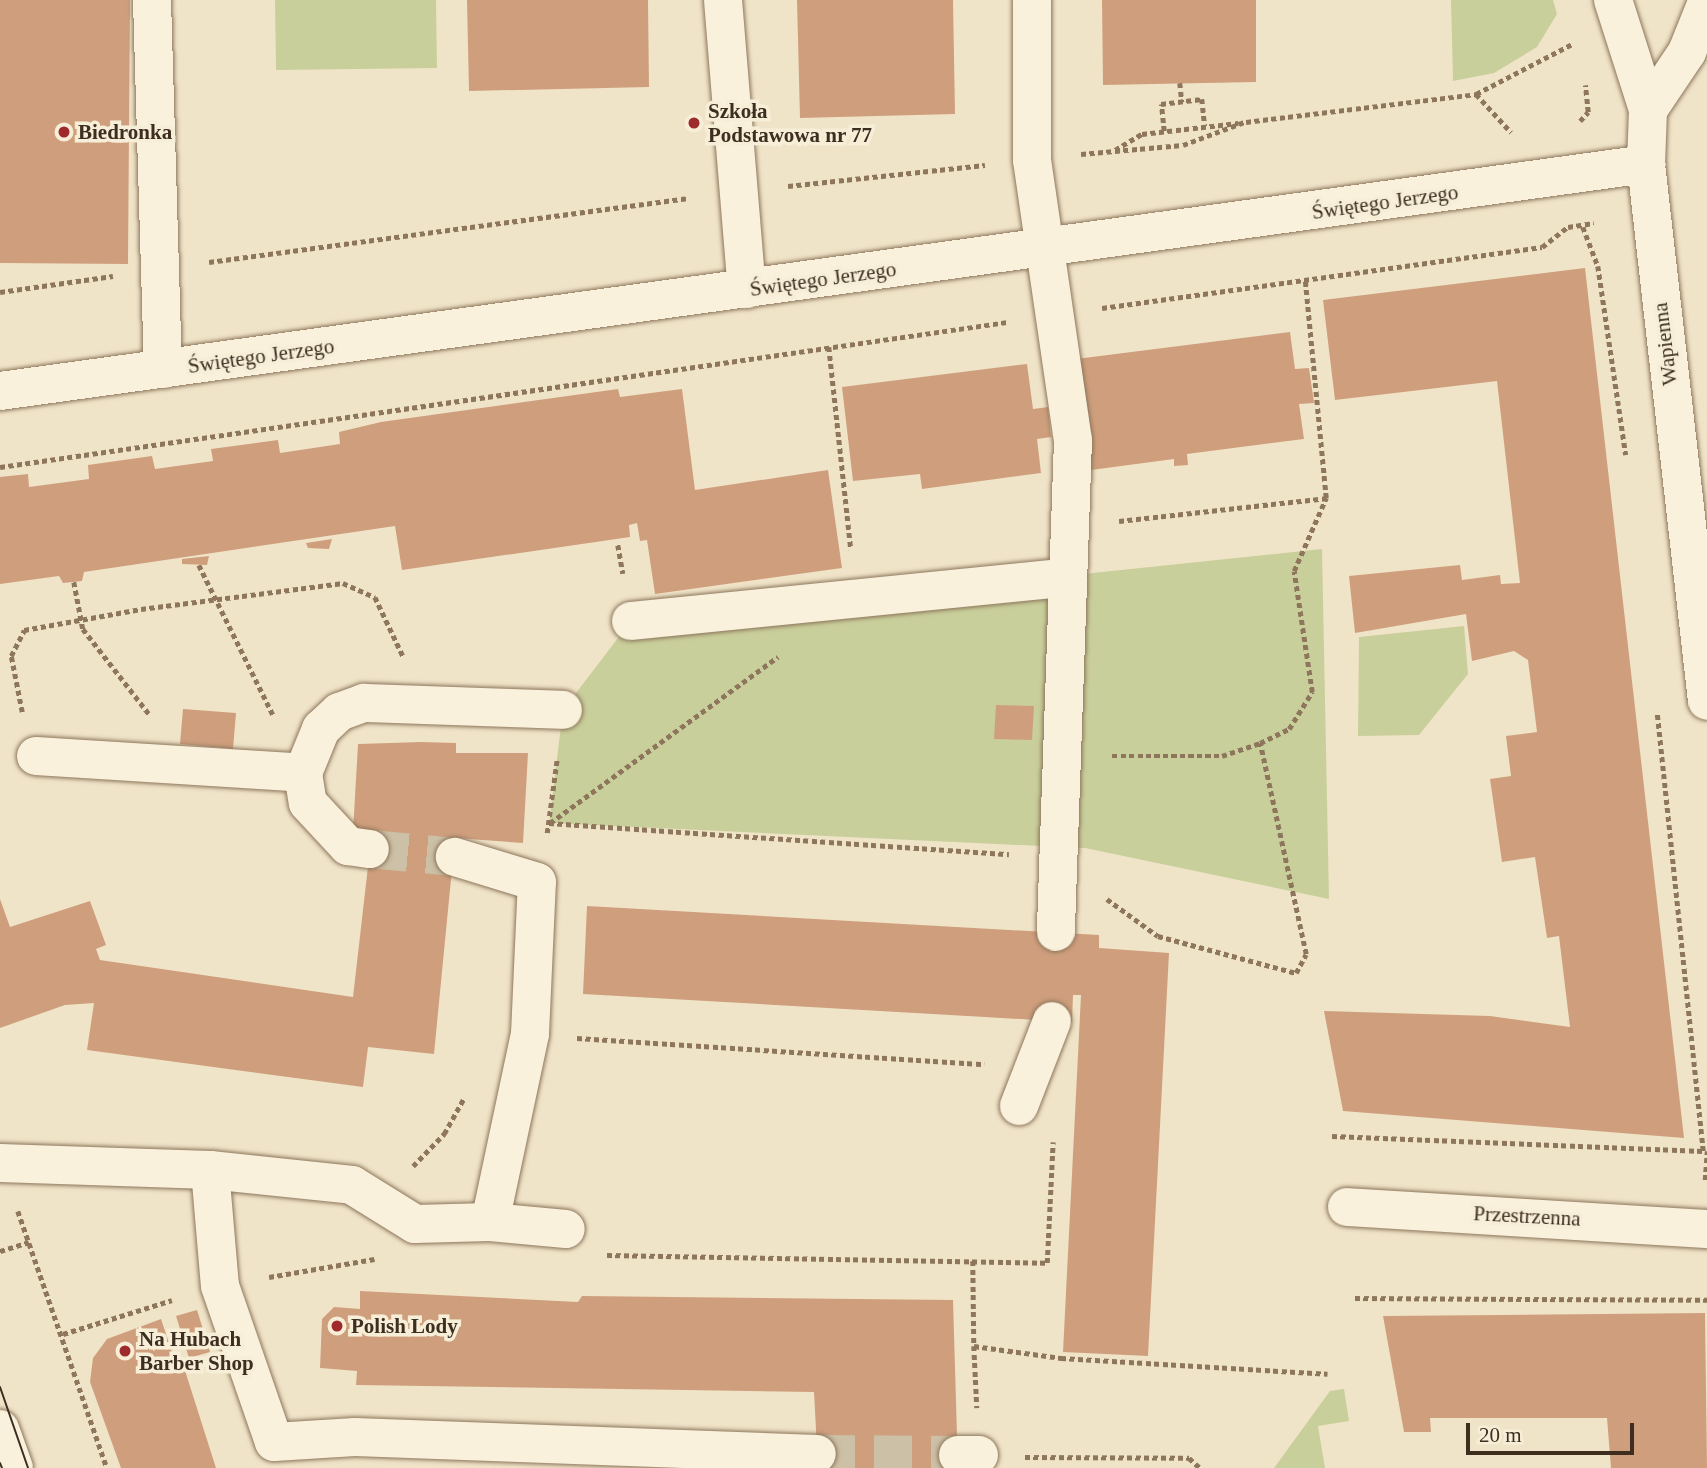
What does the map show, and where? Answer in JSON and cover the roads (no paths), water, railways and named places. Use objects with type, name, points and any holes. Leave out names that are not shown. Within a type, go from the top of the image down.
[{"type":"street","points":[[152,0],[156,269],[163,369]]},
{"type":"street","points":[[723,0],[736,192],[747,289]]},
{"type":"street","points":[[1032,0],[1032,160],[1042,250],[1073,440],[1056,932]]},
{"type":"street","points":[[1613,0],[1648,110]]},
{"type":"street","points":[[1648,110],[1697,55],[1707,2]]},
{"type":"street","name":"Wapienna","points":[[1648,110],[1646,164],[1702,602],[1707,701]]},
{"type":"street","name":"Świętego Jerzego","points":[[0,391],[1042,250],[1646,164]]},
{"type":"street","points":[[631,621],[1068,577]]},
{"type":"street","points":[[294,772],[310,745],[339,712],[364,704],[564,710]]},
{"type":"street","points":[[36,756],[187,762],[294,772]]},
{"type":"street","points":[[294,772],[307,803],[348,846],[370,849]]},
{"type":"street","points":[[454,857],[537,882],[530,1034],[490,1222]]},
{"type":"street","points":[[1019,1106],[1038,1069],[1052,1021]]},
{"type":"street","points":[[0,1163],[210,1170],[352,1185],[415,1224],[490,1222],[578,1242]]},
{"type":"street","points":[[210,1170],[220,1286],[274,1442],[355,1437],[817,1454]]},
{"type":"street","name":"Przestrzenna","points":[[1347,1206],[1707,1229]]},
{"type":"street","points":[[0,1429],[14,1468]]},
{"type":"tunnel","points":[[370,849],[455,857]]},
{"type":"tunnel","points":[[817,1454],[958,1455]]},
{"type":"tram line","points":[[0,1387],[28,1468]]},
{"type":"tram line","points":[[0,1463],[2,1468]]},
{"type":"place","name":"Szkoła Podstawowa nr 77","points":[[694,123]]},
{"type":"place","name":"Biedronka","points":[[64,132]]},
{"type":"place","name":"Polish Lody","points":[[337,1326]]},
{"type":"place","name":"Na Hubach Barber Shop","points":[[125,1351]]}]
